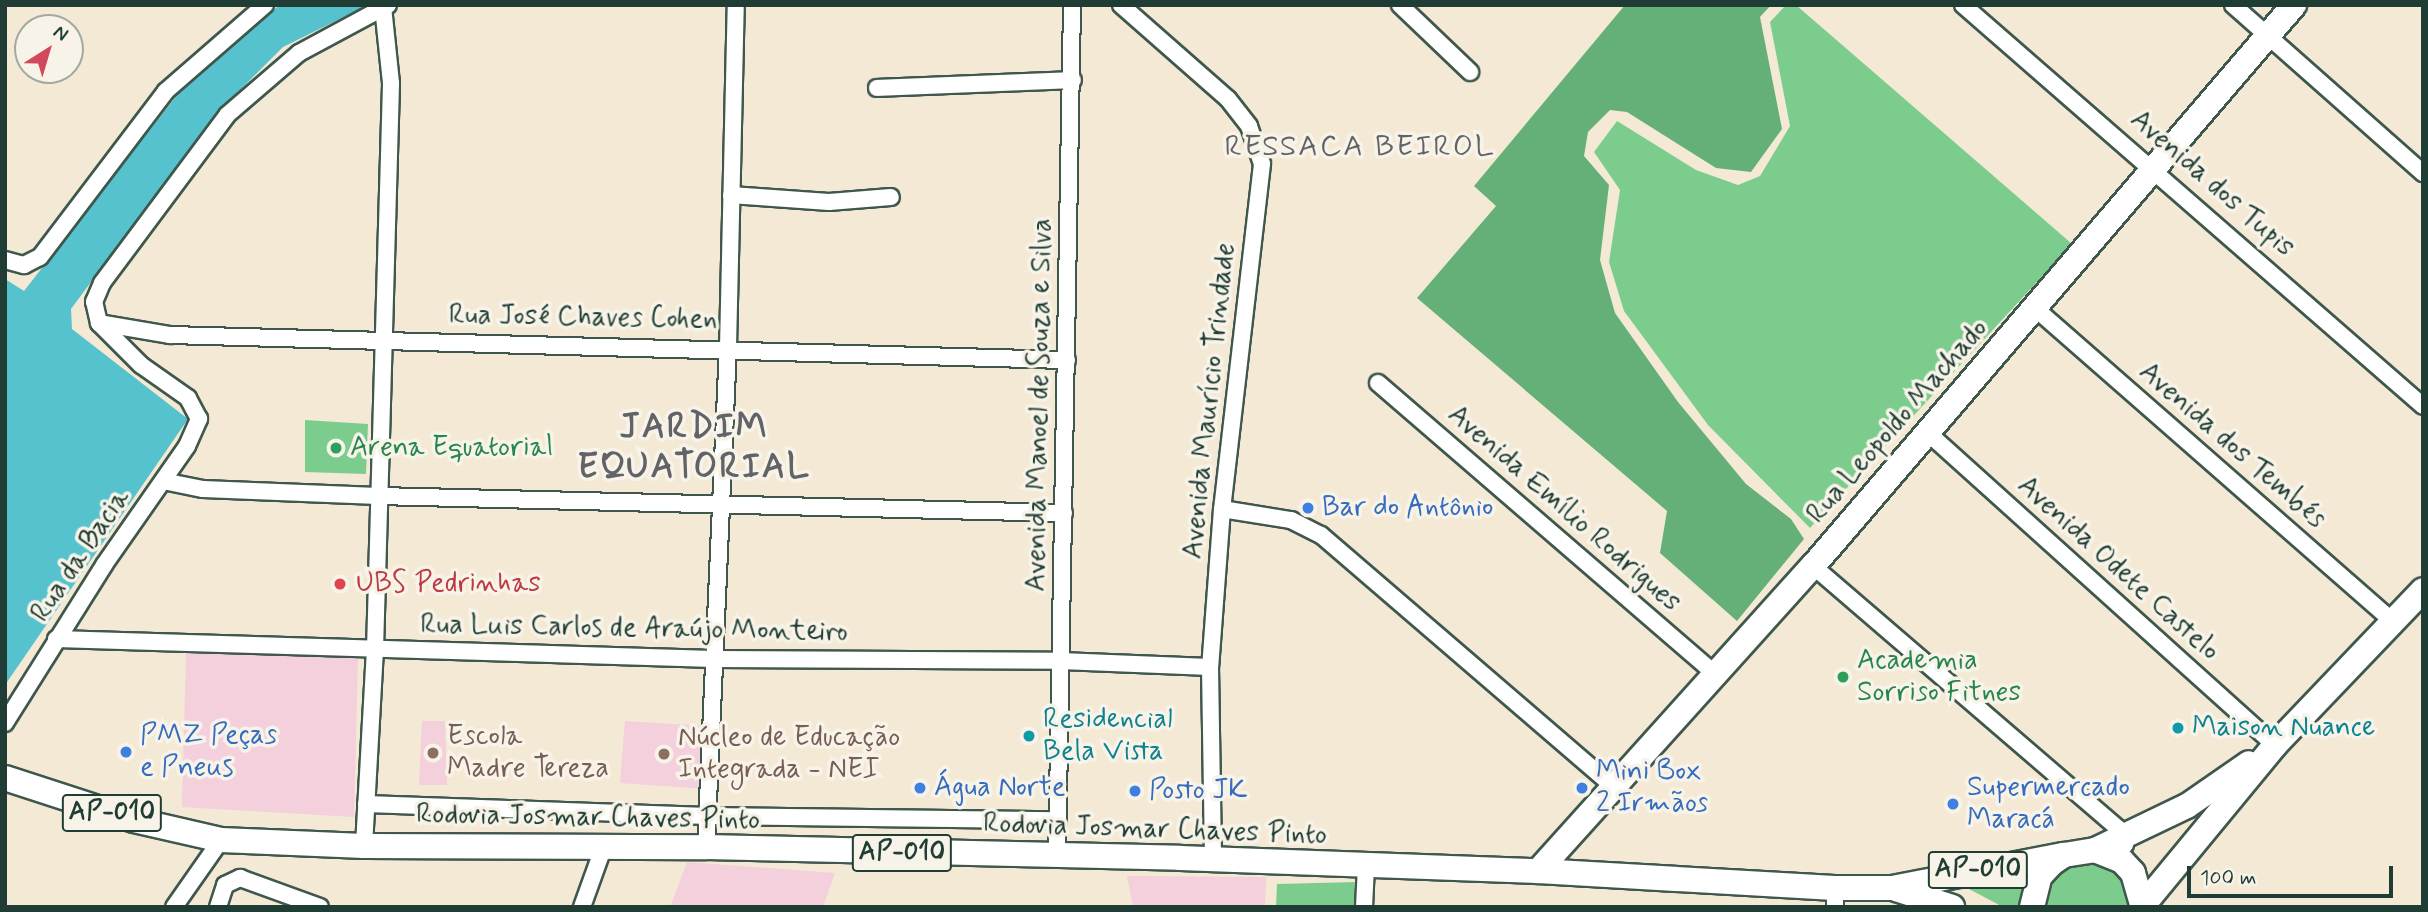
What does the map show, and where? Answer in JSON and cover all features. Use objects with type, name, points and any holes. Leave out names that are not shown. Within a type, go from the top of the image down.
[{"type":"main road","name":"Rua Leopoldo Machado","points":[[1538,871],[1615,789],[1813,566],[2294,5]]},
{"type":"main road","points":[[2144,905],[2275,745],[2423,590]]},
{"type":"main road","points":[[2095,850],[2187,806],[2275,745]]},
{"type":"main road","name":"Rodovia Josmar Chaves Pinto","points":[[5,778],[134,820],[221,840],[364,846],[706,847],[1538,871],[1835,897],[2064,855]]},
{"type":"main road","points":[[2095,850],[2122,862],[2133,873],[2144,905]]},
{"type":"main road","name":"AP-010","points":[[2032,907],[2040,876],[2064,855],[2095,850]]},
{"type":"main road","name":"Rodovia Josmar Chaves Pinto","points":[[1892,888],[1952,907]]},
{"type":"street","points":[[5,260],[24,265],[40,257],[166,91],[265,5]]},
{"type":"street","points":[[706,847],[718,506],[728,347],[736,5]]},
{"type":"street","name":"Avenida Manoel de Souza e Silva","points":[[1057,856],[1073,80],[1072,5]]},
{"type":"street","name":"Avenida Maurício Trindade","points":[[1121,5],[1228,99],[1249,125],[1262,164],[1222,509],[1210,667],[1213,860]]},
{"type":"street","points":[[1400,5],[1470,72]]},
{"type":"street","name":"Avenida dos Tupis","points":[[1963,5],[2154,168],[2423,406]]},
{"type":"street","points":[[2233,5],[2423,173]]},
{"type":"street","points":[[99,323],[94,302],[102,283],[205,138],[299,53],[386,6],[391,54],[374,650],[364,846]]},
{"type":"street","points":[[877,88],[1073,80]]},
{"type":"street","points":[[731,195],[829,202],[891,197]]},
{"type":"street","name":"Avenida dos Tembés","points":[[2036,309],[2394,622]]},
{"type":"street","name":"Rua José Chaves Cohen","points":[[99,323],[170,335],[728,347],[1067,360]]},
{"type":"street","name":"Rua da Bacia","points":[[5,723],[56,639],[187,446],[199,419],[188,398],[132,357],[99,323]]},
{"type":"street","name":"Avenida Emílio Rodrigues","points":[[1378,383],[1716,675]]},
{"type":"street","name":"Avenida Odete Castelo","points":[[1927,432],[2275,745]]},
{"type":"street","points":[[163,481],[203,489],[378,496],[1064,513]]},
{"type":"street","points":[[1222,509],[1291,520],[1321,535],[1615,789]]},
{"type":"street","points":[[1813,566],[2124,835],[2122,862]]},
{"type":"street","name":"Rua Luis Carlos de Araújo Monteiro","points":[[56,639],[714,659],[1061,661],[1210,667]]},
{"type":"street","points":[[366,804],[708,816],[1056,812]]},
{"type":"street","points":[[174,907],[221,840]]},
{"type":"street","points":[[582,907],[604,845]]},
{"type":"street","points":[[1364,907],[1366,866]]},
{"type":"street","points":[[218,907],[225,885],[240,878],[320,907]]},
{"type":"shaded area","points":[[186,653],[358,657],[354,817],[182,807]]},
{"type":"shaded area","name":"Escola Madre Tereza","points":[[422,721],[445,721],[447,785],[419,785]]},
{"type":"shaded area","name":"Núcleo de Educação Integrada - NEI","points":[[625,721],[705,726],[705,789],[620,783]]},
{"type":"shaded area","points":[[687,862],[835,873],[823,907],[670,907]]},
{"type":"shaded area","points":[[1127,876],[1266,877],[1265,907],[1133,907]]},
{"type":"green space","points":[[1625,5],[1771,5],[1760,17],[1782,129],[1751,172],[1716,168],[1627,112],[1610,110],[1588,132],[1584,156],[1609,185],[1600,260],[1615,313],[1678,402],[1746,484],[1791,519],[1804,539],[1737,621],[1660,553],[1667,511],[1417,298],[1496,206],[1474,186]]},
{"type":"green space","points":[[1786,5],[1796,5],[2072,244],[1810,528],[1708,425],[1624,311],[1609,262],[1620,190],[1594,152],[1617,121],[1696,170],[1738,185],[1760,176],[1790,126],[1770,22]]},
{"type":"green space","name":"Arena Equatorial","points":[[305,420],[368,424],[366,474],[305,472]]},
{"type":"green space","points":[[2093,862],[2117,873],[2126,882],[2133,907],[2045,907],[2055,878],[2079,863]]},
{"type":"green space","points":[[2023,874],[2021,907],[2003,907],[1969,889]]},
{"type":"green space","points":[[1356,882],[1356,907],[1276,907],[1277,884]]},
{"type":"water","points":[[280,5],[368,5],[283,47],[214,116],[71,309],[72,329],[188,419],[5,685],[5,279],[24,291],[202,63]]},
{"type":"place","name":"Arena Equatorial","points":[[336,448]]},
{"type":"place","name":"Bar do Antônio","points":[[1308,508]]},
{"type":"place","name":"UBS Pedrinhas","points":[[340,584]]},
{"type":"place","name":"Academia Sorriso Fitnes","points":[[1843,677]]},
{"type":"place","name":"Maison Nuance","points":[[2178,728]]},
{"type":"place","name":"Residencial Bela Vista","points":[[1029,736]]},
{"type":"place","name":"PMZ Peças e Pneus","points":[[126,752]]},
{"type":"place","name":"Escola Madre Tereza","points":[[433,753]]},
{"type":"place","name":"Núcleo de Educação Integrada - NEI","points":[[664,754]]},
{"type":"place","name":"Água Norte","points":[[920,788]]},
{"type":"place","name":"Mini Box 2 Irmãos","points":[[1582,788]]},
{"type":"place","name":"Posto JK","points":[[1135,791]]},
{"type":"place","name":"Supermercado Maracá","points":[[1953,804]]},
{"type":"district","name":"RESSACA BEIROL","points":[[1360,147]]},
{"type":"district","name":"JARDIM EQUATORIAL","points":[[694,447]]}]
